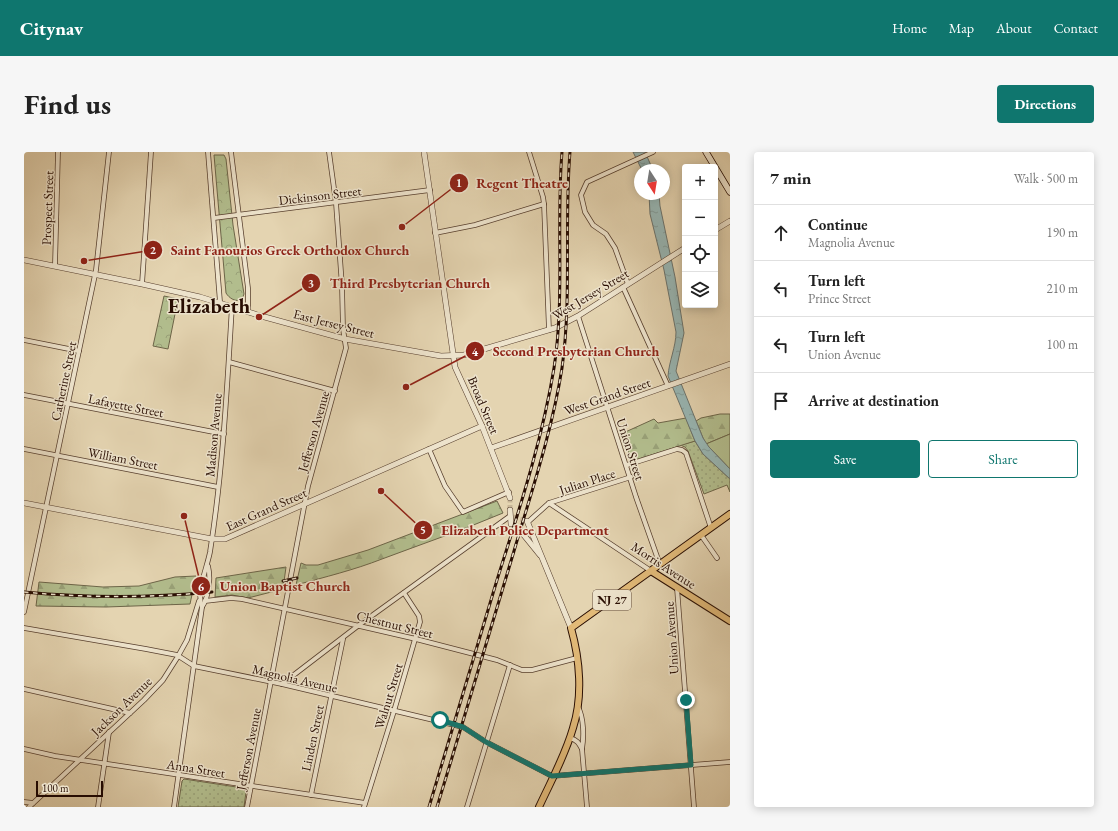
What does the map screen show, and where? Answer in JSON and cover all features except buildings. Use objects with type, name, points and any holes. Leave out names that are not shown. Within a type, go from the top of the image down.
[{"type":"main road","points":[[706,152],[730,192]]},
{"type":"main road","name":"NJ 27","points":[[571,628],[730,514]]},
{"type":"main road","name":"Morris Avenue","points":[[651,571],[730,621]]},
{"type":"main road","points":[[539,807],[570,738],[578,707],[577,658],[571,628]]},
{"type":"street","name":"Prospect Street","points":[[55,265],[58,152]]},
{"type":"street","name":"Catherine Street","points":[[24,612],[95,274],[109,152]]},
{"type":"street","points":[[142,284],[151,152]]},
{"type":"street","points":[[208,152],[220,302]]},
{"type":"street","points":[[231,152],[248,288],[248,312]]},
{"type":"street","name":"Jefferson Avenue","points":[[247,807],[311,476],[345,353],[346,340],[343,329],[342,286],[336,203],[329,152]]},
{"type":"street","name":"Broad Street","points":[[424,152],[456,367],[510,495]]},
{"type":"street","points":[[530,152],[544,204],[548,330]]},
{"type":"street","points":[[628,284],[615,248],[606,234],[592,225],[585,212],[581,196],[586,184],[652,152]]},
{"type":"street","name":"Dickinson Street","points":[[214,218],[430,190]]},
{"type":"street","points":[[435,233],[475,225],[544,204]]},
{"type":"street","points":[[718,228],[730,221]]},
{"type":"street","name":"West Jersey Street","points":[[454,356],[562,325],[682,250]]},
{"type":"street","name":"East Jersey Street","points":[[24,260],[55,265],[220,302],[248,312],[346,340],[441,356],[454,356]]},
{"type":"street","points":[[623,287],[670,385]]},
{"type":"street","name":"Madison Avenue","points":[[202,608],[200,601],[204,573],[208,566],[212,539],[224,434],[232,306]]},
{"type":"street","name":"Union Street","points":[[578,316],[607,408],[660,564]]},
{"type":"street","points":[[24,340],[79,351]]},
{"type":"street","points":[[229,362],[335,391]]},
{"type":"street","name":"West Grand Street","points":[[491,448],[730,364]]},
{"type":"street","name":"Lafayette Street","points":[[24,395],[224,434]]},
{"type":"street","name":"East Grand Street","points":[[24,503],[212,539],[225,539],[482,426]]},
{"type":"street","points":[[627,465],[678,448],[682,450],[686,453],[711,528]]},
{"type":"street","name":"William Street","points":[[24,449],[218,487]]},
{"type":"street","points":[[429,449],[445,486],[463,512],[510,495]]},
{"type":"street","name":"Julian Place","points":[[549,503],[631,477]]},
{"type":"street","points":[[549,503],[527,522],[571,628]]},
{"type":"street","name":"Morris Avenue","points":[[549,503],[651,571]]},
{"type":"street","points":[[510,510],[511,524]]},
{"type":"street","points":[[282,684],[359,625],[511,516]]},
{"type":"street","points":[[523,534],[540,555]]},
{"type":"street","points":[[701,535],[717,558]]},
{"type":"street","name":"Madison Avenue","points":[[174,807],[202,608],[206,601],[210,574],[208,566]]},
{"type":"street","name":"Union Avenue","points":[[678,587],[694,807]]},
{"type":"street","name":"Walnut Street","points":[[365,805],[416,639],[420,619],[404,593]]},
{"type":"street","name":"Chestnut Street","points":[[206,601],[231,598],[285,608],[416,639],[497,660],[527,670],[577,658]]},
{"type":"street","name":"Jackson Avenue","points":[[29,807],[130,713],[163,680],[187,640],[200,601]]},
{"type":"street","name":"Magnolia Avenue","points":[[24,628],[178,656],[194,666],[282,684],[463,727],[486,742],[553,776]]},
{"type":"street","name":"Linden Street","points":[[311,795],[343,638]]},
{"type":"street","points":[[467,807],[510,665]]},
{"type":"street","points":[[24,689],[130,713]]},
{"type":"street","points":[[578,707],[582,716],[584,741],[582,749],[587,807]]},
{"type":"street","points":[[98,807],[109,732]]},
{"type":"street","points":[[570,738],[575,739],[582,749]]},
{"type":"street","name":"Anna Street","points":[[24,749],[79,760],[179,774],[365,805]]},
{"type":"street","points":[[553,776],[730,762]]},
{"type":"street","points":[[24,802],[33,803]]},
{"type":"green space","points":[[214,155],[224,155],[226,159],[233,225],[244,294],[240,300],[229,297],[226,293]]},
{"type":"green space","points":[[164,296],[178,299],[168,349],[153,346]]},
{"type":"green space","points":[[720,414],[730,414],[730,434],[706,444],[696,421],[701,418]]},
{"type":"green space","points":[[686,418],[695,441],[632,461],[621,434],[654,419],[658,423]]},
{"type":"green space","points":[[730,434],[730,469],[706,444]]},
{"type":"green space","points":[[695,441],[703,454],[730,479],[730,492],[727,485],[704,494],[688,451],[685,447],[680,445]]},
{"type":"green space","points":[[497,501],[503,513],[371,563],[296,585],[301,563],[306,565],[318,565],[368,550]]},
{"type":"green space","points":[[286,567],[283,589],[248,598],[232,595],[215,597],[216,578]]},
{"type":"green space","points":[[196,576],[190,604],[106,607],[36,606],[39,582],[103,587],[139,586],[175,577]]},
{"type":"green space","points":[[184,779],[243,788],[246,792],[244,807],[178,807],[182,781]]},
{"type":"water","points":[[633,152],[645,152],[650,164],[639,164]]},
{"type":"water","points":[[649,200],[660,200],[675,277],[684,333],[676,371],[703,438],[709,447],[730,469],[730,479],[703,454],[695,441],[668,376],[676,332],[664,270],[650,214]]},
{"type":"tunnel","points":[[510,498],[510,510]]},
{"type":"tunnel","points":[[513,517],[527,521]]},
{"type":"tunnel","points":[[511,524],[523,534]]},
{"type":"railway","points":[[429,807],[514,528],[549,395],[554,368],[559,315],[560,179],[562,152]]},
{"type":"railway","points":[[437,807],[534,483],[547,438],[558,391],[562,368],[567,314],[568,179],[570,152]]},
{"type":"railway","points":[[283,581],[297,578]]},
{"type":"railway","points":[[24,592],[118,596],[212,592]]},
{"type":"place","name":"Regent Theatre","points":[[402,227]]},
{"type":"place","name":"Saint Fanourios Greek Orthodox Church","points":[[84,261]]},
{"type":"place","name":"Third Presbyterian Church","points":[[259,317]]},
{"type":"place","name":"Second Presbyterian Church","points":[[406,387]]},
{"type":"place","name":"Elizabeth Police Department","points":[[381,491]]},
{"type":"place","name":"Union Baptist Church","points":[[184,516]]},
{"type":"district","name":"Elizabeth","points":[[209,306]]},
{"type":"route","points":[[440,720],[463,727],[486,742],[552,776],[691,765],[686,700]]}]
